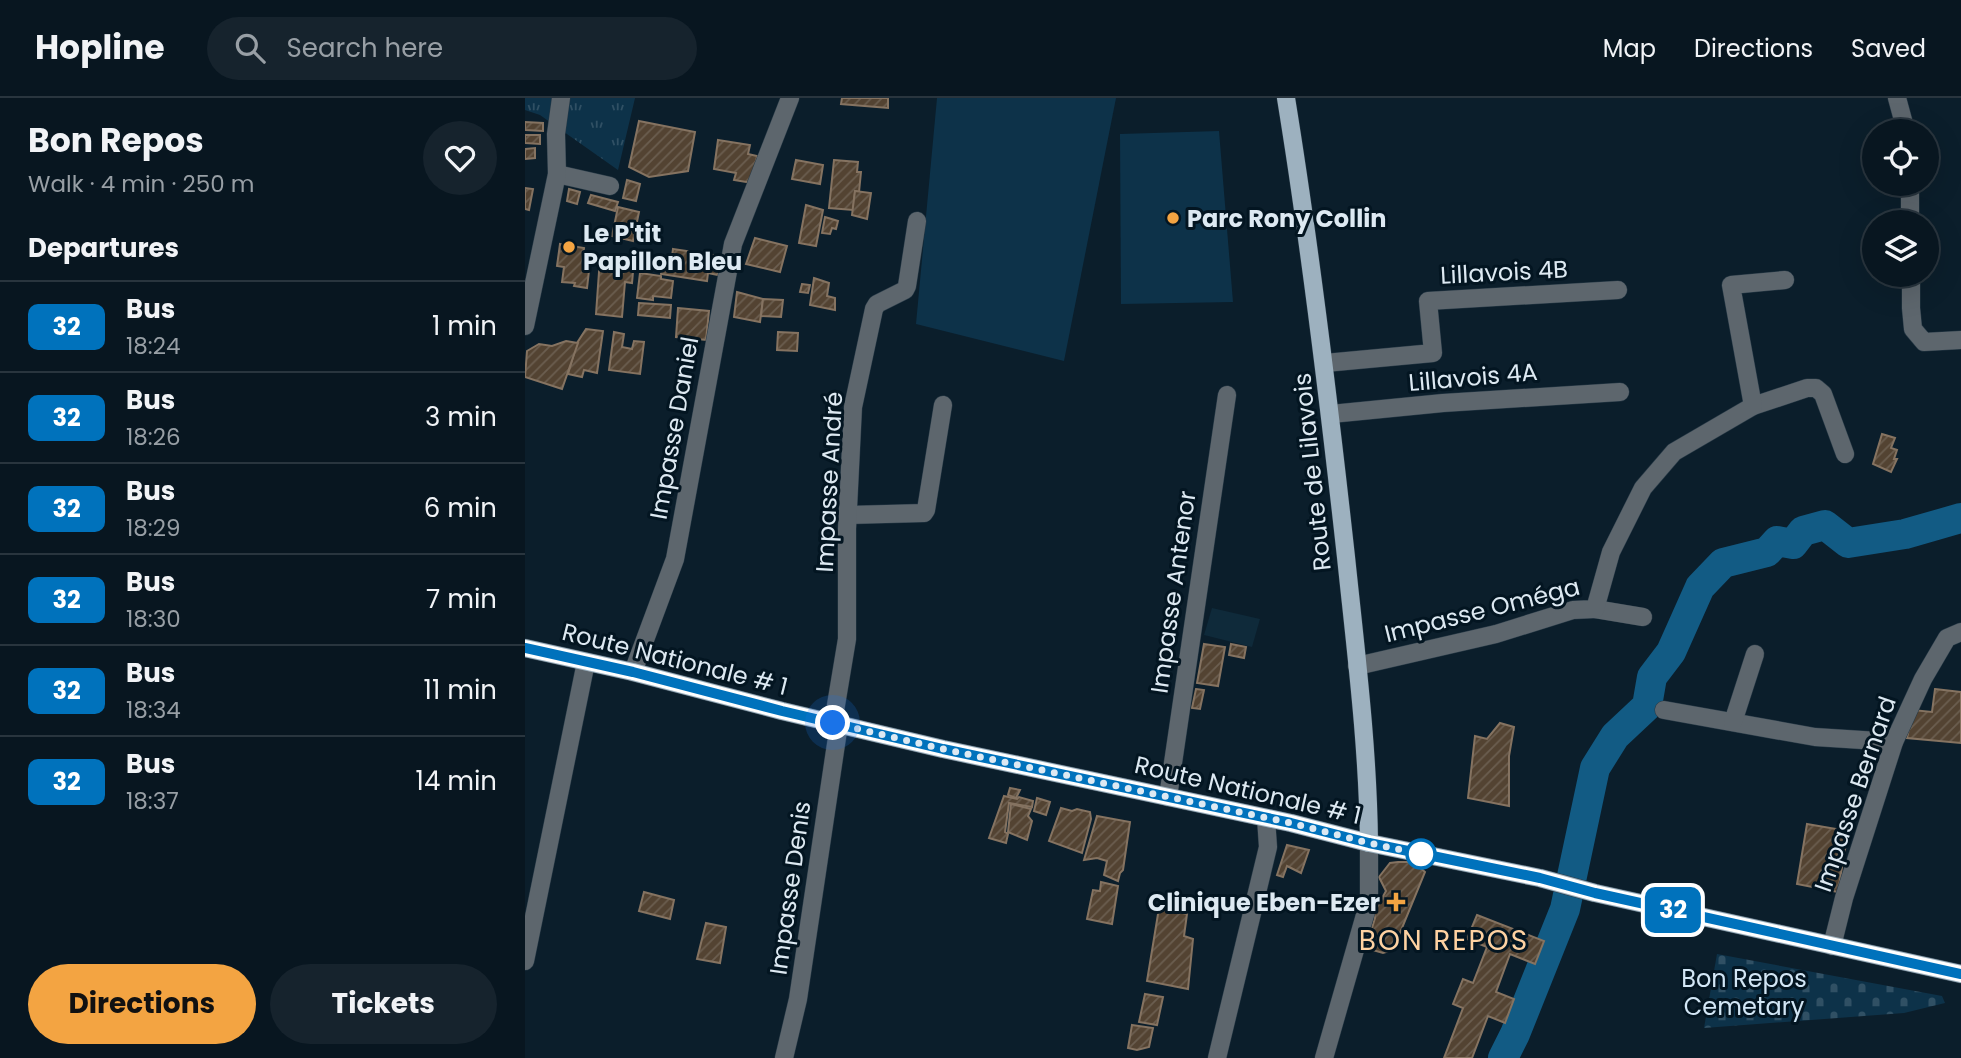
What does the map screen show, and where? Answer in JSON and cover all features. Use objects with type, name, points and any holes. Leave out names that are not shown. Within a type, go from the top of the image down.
[{"type":"main road","name":"Route de Lilavois","points":[[1286,98],[1331,414],[1363,713],[1369,843]]},
{"type":"main road","name":"Route Nationale # 1","points":[[525,648],[943,749],[1540,878],[1595,893],[1961,974]]},
{"type":"street","points":[[525,326],[557,174],[556,134],[561,98]]},
{"type":"street","name":"Impasse Daniel","points":[[633,672],[675,559],[733,244],[790,98]]},
{"type":"street","points":[[1897,98],[1903,119]]},
{"type":"street","points":[[557,174],[610,186]]},
{"type":"street","name":"Impasse André","points":[[836,723],[847,639],[848,515],[853,407],[874,309],[877,304],[905,290],[907,286],[917,221]]},
{"type":"street","points":[[1753,406],[1731,285],[1785,279]]},
{"type":"street","points":[[1911,287],[1913,329],[1924,342],[1961,340]]},
{"type":"street","name":"Lillavois 4B","points":[[1325,363],[1433,353],[1427,301],[1618,290]]},
{"type":"street","name":"Impasse Oméga","points":[[1357,666],[1496,634],[1573,610],[1595,609],[1611,552],[1643,488],[1674,452],[1753,406],[1807,388],[1816,388],[1823,394],[1845,454]]},
{"type":"street","name":"Lillavois 4A","points":[[1331,414],[1443,403],[1620,392]]},
{"type":"street","name":"Impasse Antenor","points":[[1168,797],[1227,395]]},
{"type":"street","points":[[848,515],[924,513],[943,405]]},
{"type":"street","points":[[1595,609],[1643,617]]},
{"type":"street","name":"Impasse Bernard","points":[[1832,946],[1844,898],[1895,742],[1923,679],[1947,638],[1961,632]]},
{"type":"street","points":[[1733,722],[1755,654]]},
{"type":"street","points":[[525,961],[586,662]]},
{"type":"street","points":[[1664,710],[1815,737],[1895,742]]},
{"type":"street","name":"Impasse Denis","points":[[784,1058],[798,999],[836,723]]},
{"type":"street","points":[[1217,1058],[1268,847],[1266,818]]},
{"type":"street","points":[[1324,1058],[1369,901],[1369,843]]},
{"type":"shaded area","points":[[1212,608],[1260,619],[1252,647],[1204,635]]},
{"type":"green space","points":[[525,98],[635,98],[618,170],[540,115],[525,110]]},
{"type":"green space","points":[[937,98],[1116,98],[1064,361],[916,324]]},
{"type":"green space","name":"Parc Rony Collin","points":[[1219,131],[1233,302],[1121,304],[1120,134]]},
{"type":"green space","name":"Bon Repos Cemetary","points":[[1717,954],[1942,996],[1945,1003],[1904,1013],[1704,1028]]},
{"type":"building","points":[[842,98],[888,98],[888,108],[841,104]]},
{"type":"building","points":[[639,121],[695,132],[688,171],[649,177],[629,167]]},
{"type":"building","points":[[525,122],[543,123],[543,131],[525,130]]},
{"type":"building","points":[[525,135],[540,135],[540,144],[525,143]]},
{"type":"building","points":[[718,140],[750,145],[748,154],[757,156],[753,183],[734,180],[736,173],[714,169]]},
{"type":"building","points":[[535,148],[535,158],[525,159],[525,149]]},
{"type":"building","points":[[796,160],[823,165],[820,184],[792,179]]},
{"type":"building","points":[[834,160],[858,162],[857,172],[861,172],[859,192],[855,191],[853,210],[829,208]]},
{"type":"building","points":[[627,180],[640,184],[636,201],[623,198]]},
{"type":"building","points":[[525,188],[533,189],[529,210],[525,209]]},
{"type":"building","points":[[569,189],[580,192],[577,204],[567,201]]},
{"type":"building","points":[[855,191],[871,193],[867,219],[852,215]]},
{"type":"building","points":[[591,195],[618,202],[615,211],[588,203]]},
{"type":"building","points":[[806,205],[823,210],[816,246],[799,243]]},
{"type":"building","points":[[618,207],[639,212],[633,241],[612,236]]},
{"type":"building","points":[[825,217],[838,221],[836,229],[832,228],[830,234],[822,233]]},
{"type":"building","points":[[755,238],[787,246],[780,272],[746,264]]},
{"type":"building","points":[[560,244],[584,248],[582,261],[590,262],[587,288],[562,282],[564,267],[557,266]]},
{"type":"building","points":[[673,249],[721,256],[718,275],[708,273],[707,281],[661,274],[663,262],[671,264]]},
{"type":"building","points":[[600,258],[634,261],[632,283],[625,282],[622,317],[596,314]]},
{"type":"building","points":[[640,273],[673,281],[671,298],[637,298]]},
{"type":"building","points":[[814,278],[829,283],[827,296],[835,298],[835,310],[810,305]]},
{"type":"building","points":[[802,284],[810,285],[808,293],[800,292]]},
{"type":"building","points":[[737,292],[763,299],[760,322],[734,317]]},
{"type":"building","points":[[763,299],[783,300],[781,317],[761,316]]},
{"type":"building","points":[[639,303],[671,305],[670,318],[638,315]]},
{"type":"building","points":[[678,308],[709,311],[706,340],[676,337]]},
{"type":"building","points":[[586,329],[603,331],[597,373],[584,370],[582,377],[568,374],[577,343]]},
{"type":"building","points":[[614,332],[624,334],[622,347],[632,349],[634,341],[644,342],[640,374],[609,370]]},
{"type":"building","points":[[778,332],[798,333],[797,351],[777,350]]},
{"type":"building","points":[[566,341],[578,343],[562,389],[525,377],[527,351],[539,344],[552,346]]},
{"type":"building","points":[[1882,434],[1895,438],[1891,448],[1897,450],[1894,459],[1897,459],[1891,472],[1873,464]]},
{"type":"building","points":[[1204,644],[1225,647],[1218,686],[1197,683]]},
{"type":"building","points":[[1231,644],[1246,647],[1244,658],[1229,655]]},
{"type":"building","points":[[1196,689],[1204,690],[1200,709],[1192,708]]},
{"type":"building","points":[[1935,689],[1961,692],[1961,743],[1907,738],[1913,710],[1932,712]]},
{"type":"building","points":[[1500,723],[1514,727],[1509,756],[1509,806],[1468,798],[1475,736],[1487,739]]},
{"type":"building","points":[[1010,788],[1020,790],[1016,798],[1008,795]]},
{"type":"building","points":[[1004,796],[1033,801],[1032,807],[1009,803],[1006,843],[989,838]]},
{"type":"building","points":[[1037,798],[1050,802],[1046,815],[1034,811]]},
{"type":"building","points":[[1011,804],[1031,809],[1028,816],[1032,821],[1027,840],[1008,832]]},
{"type":"building","points":[[1061,808],[1090,812],[1091,819],[1082,853],[1049,841]]},
{"type":"building","points":[[1097,816],[1130,822],[1123,870],[1118,881],[1104,875],[1107,861],[1097,858],[1084,860]]},
{"type":"building","points":[[1807,824],[1848,831],[1838,892],[1797,884]]},
{"type":"building","points":[[1287,845],[1309,850],[1301,873],[1287,866],[1283,877],[1277,875]]},
{"type":"building","name":"Clinique Eben-Ezer","points":[[1410,862],[1425,872],[1393,950],[1383,953],[1366,948],[1374,913],[1386,891],[1379,877],[1390,863]]},
{"type":"building","points":[[1101,882],[1118,886],[1112,924],[1087,919],[1093,890],[1100,891]]},
{"type":"building","points":[[644,892],[674,900],[670,919],[639,911]]},
{"type":"building","points":[[1159,908],[1187,914],[1184,936],[1193,939],[1188,989],[1147,981]]},
{"type":"building","points":[[1477,915],[1544,941],[1535,964],[1510,954],[1496,992],[1514,999],[1505,1023],[1488,1016],[1472,1058],[1444,1058],[1463,1008],[1453,1004],[1463,979],[1473,983],[1487,947],[1467,939]]},
{"type":"building","points":[[706,923],[726,927],[720,963],[697,959]]},
{"type":"building","points":[[1145,994],[1163,997],[1157,1025],[1139,1022]]},
{"type":"building","points":[[1132,1025],[1153,1028],[1149,1047],[1137,1050],[1128,1048]]},
{"type":"waterway","points":[[1503,1058],[1565,909],[1595,768],[1615,736],[1647,706],[1652,677],[1671,652],[1700,587],[1723,563],[1767,552],[1777,541],[1793,544],[1803,531],[1825,525],[1848,543],[1905,534],[1961,518]]},
{"type":"bus line","name":"32","points":[[525,648],[943,749],[1540,878],[1595,893],[1961,974]]},
{"type":"place","name":"Parc Rony Collin","points":[[1173,218]]},
{"type":"place","name":"Le P'tit Papillon Bleu","points":[[569,247]]},
{"type":"place","name":"Clinique Eben-Ezer","points":[[1396,902]]},
{"type":"district","name":"BON REPOS","points":[[1444,940]]},
{"type":"route","points":[[833,723],[1421,854]]}]
